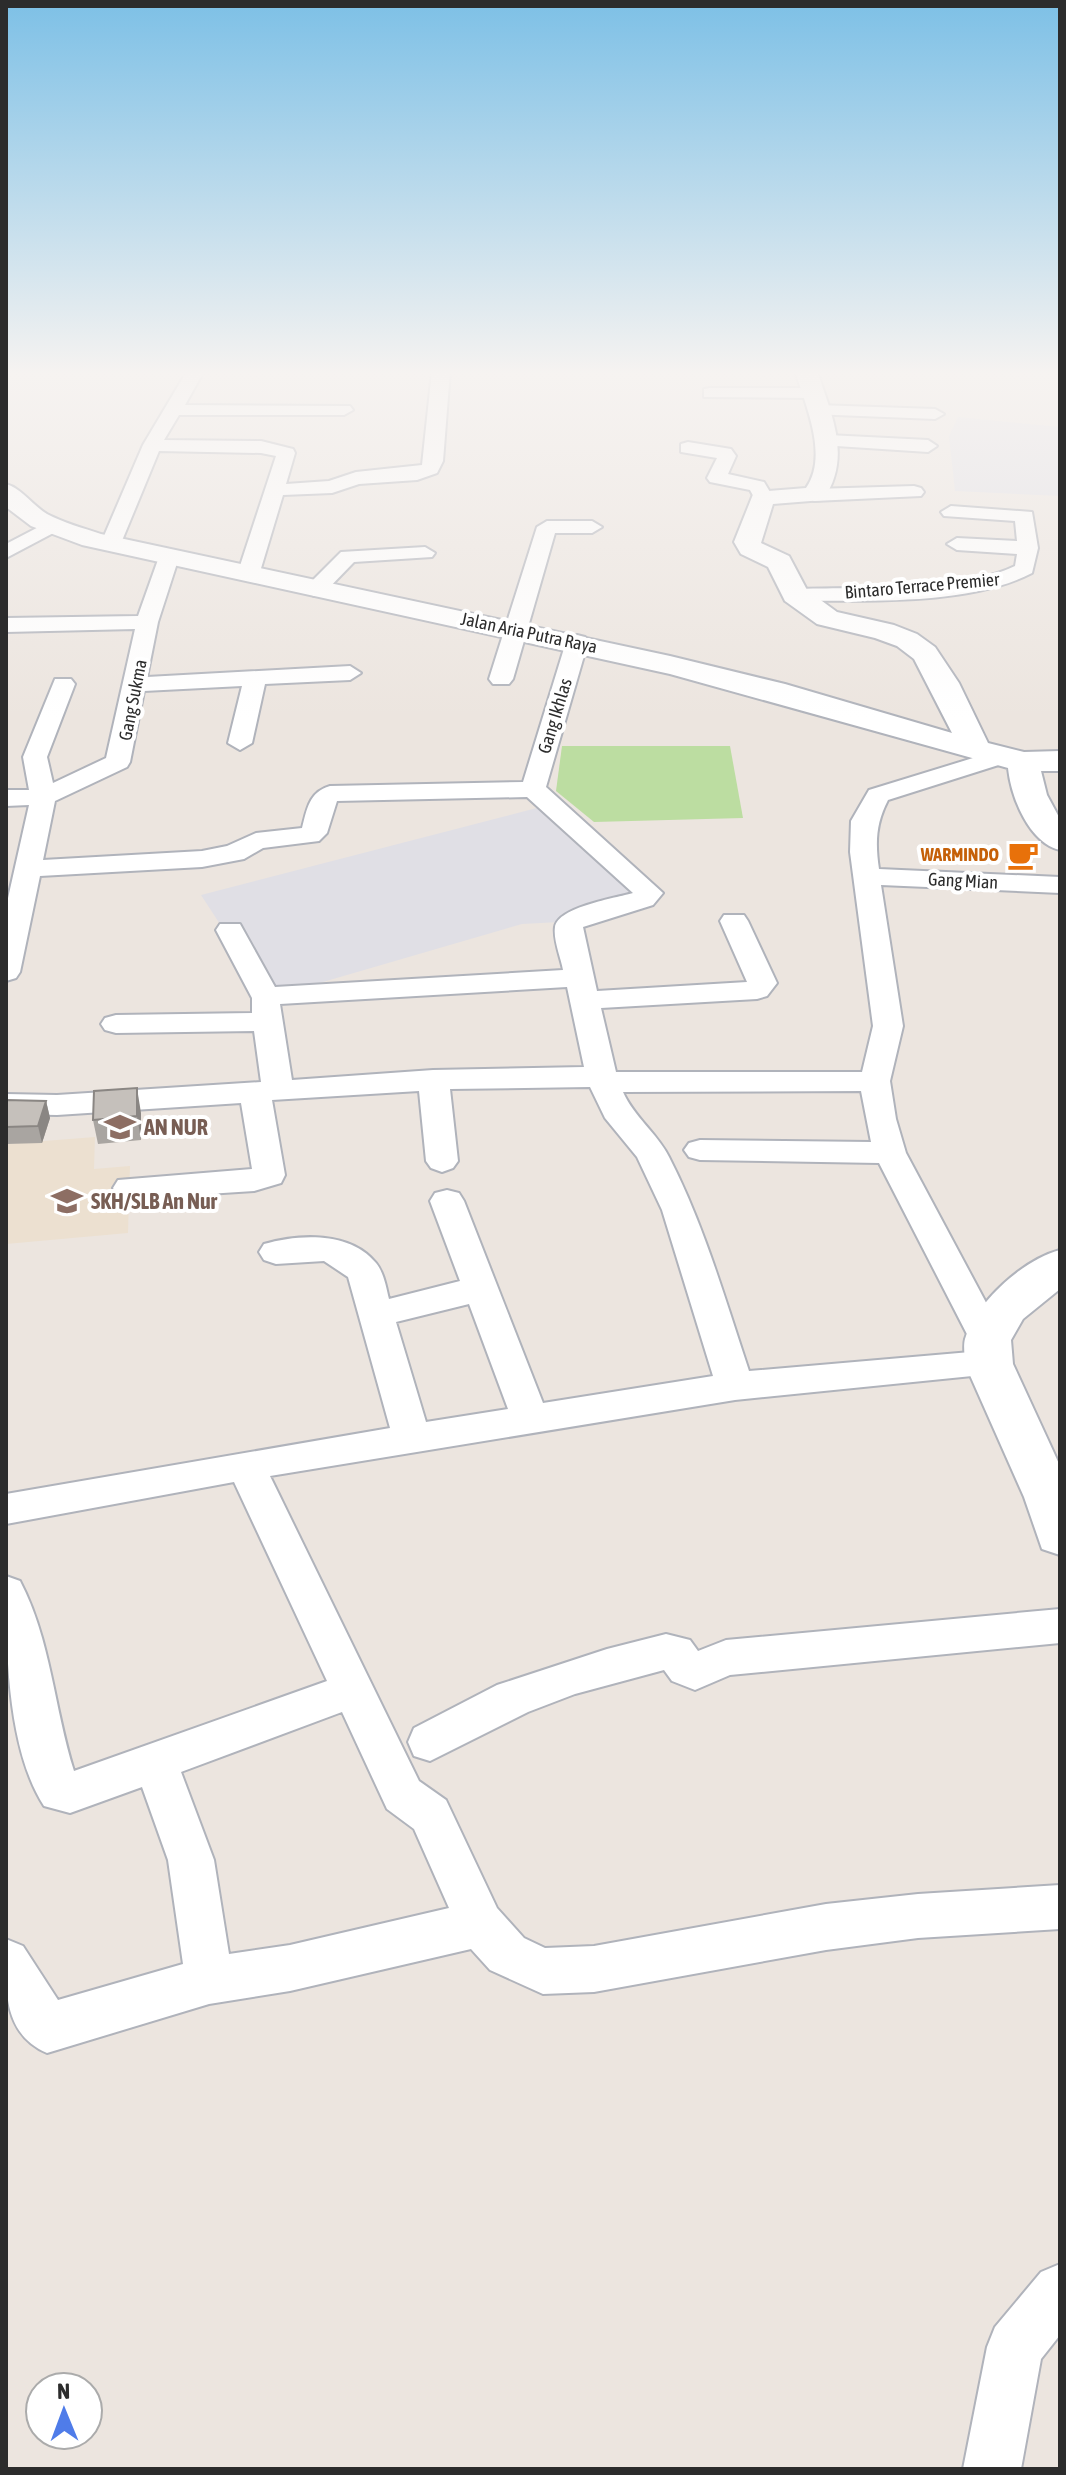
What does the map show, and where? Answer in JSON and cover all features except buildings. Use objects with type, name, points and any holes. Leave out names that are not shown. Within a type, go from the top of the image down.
[{"type":"main road","points":[[820,486],[814,495],[763,497],[747,542],[750,548],[779,562],[795,595],[827,618],[884,631],[907,640],[925,653],[944,683],[1030,796],[1045,824],[1060,840]]},
{"type":"main road","name":"Jalan Aria Putra Raya","points":[[6,492],[23,513],[52,526],[111,543],[314,590],[577,642],[742,682],[999,755],[1060,761]]},
{"type":"main road","points":[[1060,1265],[1007,1308],[988,1352],[1049,1497],[1060,1534]]},
{"type":"street","points":[[111,543],[135,486]]},
{"type":"street","points":[[248,575],[275,486]]},
{"type":"street","points":[[274,490],[333,486]]},
{"type":"street","points":[[757,486],[763,497]]},
{"type":"street","points":[[814,495],[914,492]]},
{"type":"street","points":[[951,512],[1033,517],[1028,548],[957,544]]},
{"type":"street","points":[[6,552],[52,526]]},
{"type":"street","points":[[501,679],[547,527],[592,527]]},
{"type":"street","name":"Bintaro Terrace Premier","points":[[795,595],[1006,580],[1025,569],[1028,548]]},
{"type":"street","points":[[314,590],[348,556],[425,553]]},
{"type":"street","name":"Gang Sukma","points":[[43,797],[118,762],[137,684],[147,622],[169,557]]},
{"type":"street","points":[[6,625],[147,622]]},
{"type":"street","name":"Gang Ikhlas","points":[[533,789],[577,642]]},
{"type":"street","points":[[137,684],[350,673]]},
{"type":"street","points":[[240,743],[255,679]]},
{"type":"street","points":[[6,972],[10,937],[43,797],[35,757],[63,684]]},
{"type":"street","points":[[6,1509],[245,1465],[735,1386],[988,1352],[890,1153],[875,1081],[888,1026],[865,876],[864,821],[878,795],[893,787],[999,755]]},
{"type":"street","points":[[27,869],[202,859],[235,853],[256,841],[310,835],[314,833],[322,801],[330,794],[533,789],[649,893],[643,899],[578,917],[569,924],[603,1082],[616,1111],[651,1153],[679,1210],[735,1386]]},
{"type":"street","points":[[6,798],[43,797]]},
{"type":"street","name":"Gang Mian","points":[[865,876],[1060,885]]},
{"type":"street","points":[[116,1024],[267,1009],[584,989],[757,990],[762,983],[734,921]]},
{"type":"street","points":[[130,1188],[254,1180],[269,1175],[267,1009],[230,930]]},
{"type":"street","points":[[6,1104],[57,1105],[433,1080],[574,1075],[603,1082],[875,1081]]},
{"type":"street","points":[[433,1080],[442,1161]]},
{"type":"street","points":[[700,1150],[890,1153]]},
{"type":"street","points":[[447,1201],[531,1420]]},
{"type":"street","points":[[276,1252],[314,1247],[336,1250],[352,1258],[364,1272],[412,1439]]},
{"type":"street","points":[[393,1310],[480,1289]]},
{"type":"street","points":[[245,1465],[403,1795],[430,1815],[480,1924],[507,1954],[543,1971],[594,1969],[826,1927],[918,1916],[1060,1907]]},
{"type":"street","points":[[6,1593],[13,1606],[28,1659],[33,1704],[60,1792],[70,1793],[352,1690]]},
{"type":"street","points":[[430,1742],[477,1713],[599,1669],[666,1652],[675,1653],[687,1668],[695,1672],[726,1658],[1060,1626]]},
{"type":"street","points":[[155,1762],[191,1860],[209,1980]]},
{"type":"street","points":[[6,1962],[47,2028],[209,1980],[290,1968],[480,1924]]},
{"type":"street","points":[[992,2469],[1015,2347],[1060,2291]]},
{"type":"shaded area","points":[[955,486],[1060,486],[1060,496],[955,491]]},
{"type":"shaded area","points":[[552,804],[648,898],[560,922],[522,924],[268,998],[201,895]]},
{"type":"shaded area","name":"SKH/SLB An Nur","points":[[95,1137],[94,1169],[130,1166],[128,1233],[6,1244],[6,1144]]},
{"type":"green space","points":[[562,746],[730,746],[743,818],[594,822],[556,791]]},
{"type":"place","name":"WARMINDO","points":[[1023,855]]},
{"type":"place","name":"AN NUR","points":[[120,1127]]},
{"type":"place","name":"SKH/SLB An Nur","points":[[67,1201]]}]
